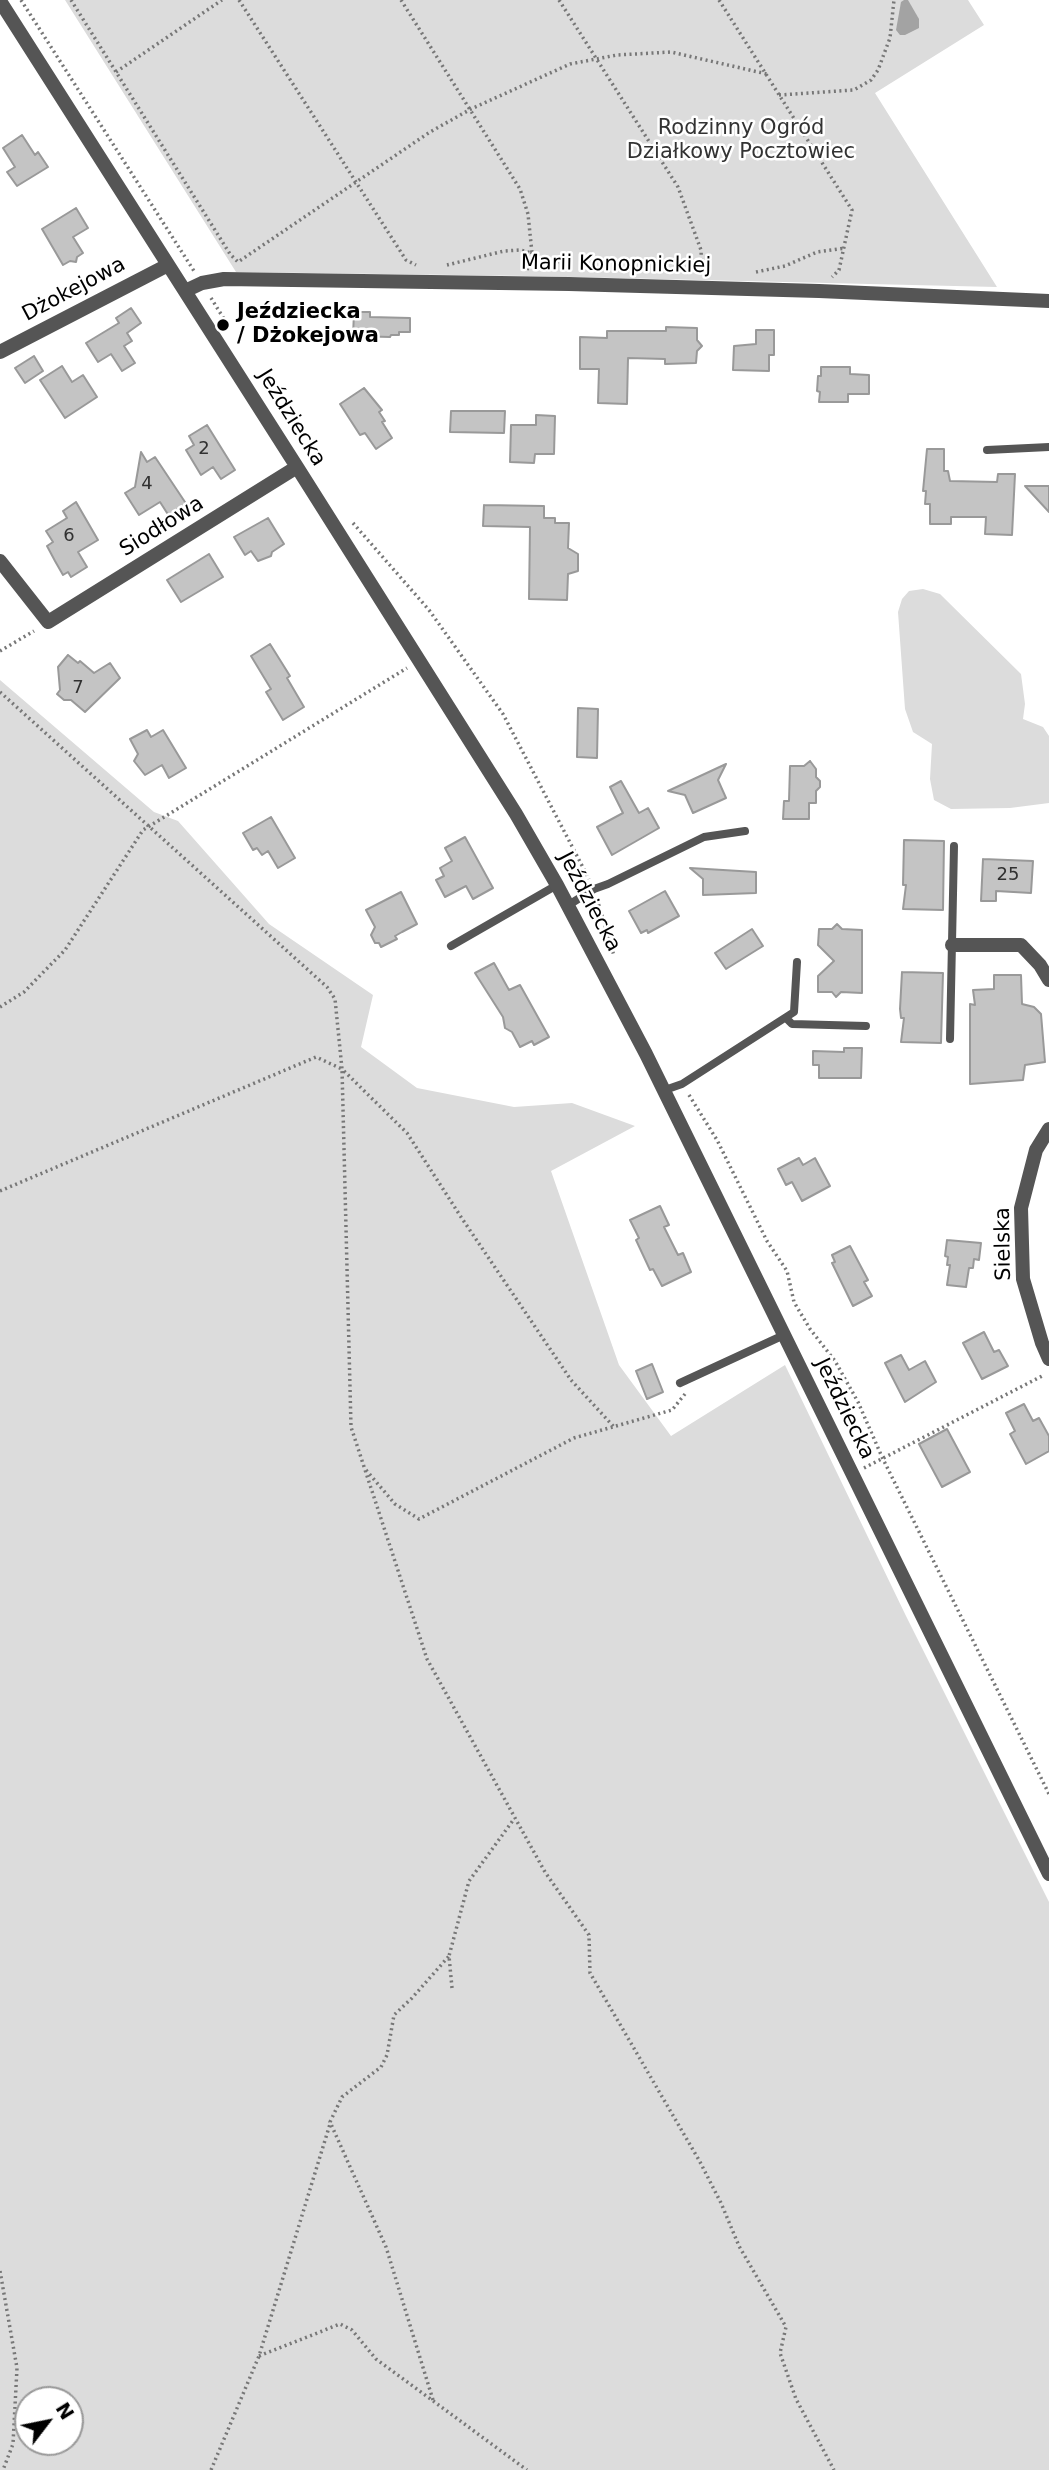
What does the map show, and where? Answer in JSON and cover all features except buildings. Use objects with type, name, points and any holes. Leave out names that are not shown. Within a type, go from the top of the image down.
[{"type":"street","name":"Jeździecka","points":[[0,1],[516,814],[557,884],[635,1034],[1049,1874]]},
{"type":"street","name":"Dżokejowa","points":[[0,352],[168,265]]},
{"type":"street","name":"Marii Konopnickiej","points":[[185,291],[202,283],[224,279],[522,283],[819,291],[1049,301]]},
{"type":"street","name":"Siodłowa","points":[[48,622],[297,467]]},
{"type":"street","points":[[0,561],[48,622]]},
{"type":"street","points":[[952,945],[1021,945],[1040,965],[1049,980]]},
{"type":"street","name":"Sielska","points":[[1049,1129],[1036,1150],[1021,1208],[1023,1279],[1049,1359]]},
{"type":"lane","points":[[987,450],[1049,447]]},
{"type":"lane","points":[[567,906],[594,889],[704,837],[746,831]]},
{"type":"lane","points":[[950,1039],[954,846]]},
{"type":"lane","points":[[451,946],[557,884]]},
{"type":"lane","points":[[663,1091],[682,1084],[794,1012],[797,962]]},
{"type":"lane","points":[[786,1018],[792,1024],[866,1026]]},
{"type":"lane","points":[[680,1383],[784,1335]]},
{"type":"path","points":[[71,0],[230,254],[238,262],[430,132],[471,109],[570,64],[617,54],[671,52],[767,74]]},
{"type":"path","points":[[116,72],[222,0]]},
{"type":"path","points":[[239,0],[406,260],[424,268]]},
{"type":"path","points":[[401,0],[520,189],[528,214],[532,253],[522,283]]},
{"type":"path","points":[[559,0],[678,187],[701,250],[702,274]]},
{"type":"path","points":[[719,0],[852,210],[839,270],[819,291]]},
{"type":"path","points":[[779,95],[854,90],[871,80],[888,45],[894,0]]},
{"type":"path","points":[[747,272],[785,265],[817,252],[845,248]]},
{"type":"path","points":[[436,267],[504,251],[520,250],[579,269]]},
{"type":"path","points":[[0,651],[48,622]]},
{"type":"path","points":[[0,1007],[24,992],[65,950],[143,830],[418,661]]},
{"type":"path","points":[[0,692],[327,987],[335,999],[342,1069],[351,1427],[427,1659],[545,1872],[589,1935],[590,1973],[699,2160],[722,2203],[739,2246],[786,2327],[780,2353],[796,2399],[834,2470]]},
{"type":"path","points":[[0,1191],[316,1057],[342,1069],[407,1133],[571,1380],[614,1427]]},
{"type":"path","points":[[853,1475],[882,1457],[1049,1372]]},
{"type":"path","points":[[364,1469],[395,1504],[419,1519],[574,1438],[672,1410],[701,1373]]},
{"type":"path","points":[[452,1988],[449,1955],[468,1881],[514,1819]]},
{"type":"path","points":[[211,2470],[258,2356],[330,2122],[342,2097],[381,2067],[387,2056],[394,2015],[449,1955]]},
{"type":"path","points":[[330,2122],[386,2247],[433,2400]]},
{"type":"path","points":[[0,2271],[17,2368],[13,2444],[3,2470]]},
{"type":"path","points":[[258,2356],[340,2324],[352,2330],[376,2359],[527,2470]]},
{"type":"green space","name":"Rodzinny Ogród Działkowy Pocztowiec","points":[[65,0],[968,0],[984,25],[875,93],[997,287],[236,272]]},
{"type":"green space","points":[[923,589],[940,594],[1021,674],[1025,704],[1023,719],[1043,727],[1049,736],[1049,803],[1010,808],[951,809],[934,800],[930,779],[932,744],[913,732],[905,709],[898,612],[902,599],[909,591]]},
{"type":"green space","points":[[0,680],[154,812],[178,821],[269,924],[373,995],[361,1047],[417,1088],[514,1107],[572,1103],[635,1126],[551,1171],[619,1365],[671,1436],[785,1365],[906,1616],[1049,1902],[1049,2470],[0,2470]]},
{"type":"shaded area","points":[[908,0],[919,19],[919,28],[900,35],[896,30],[901,2]]},
{"type":"place","name":"Jeździecka / Dżokejowa","points":[[223,325]]}]
